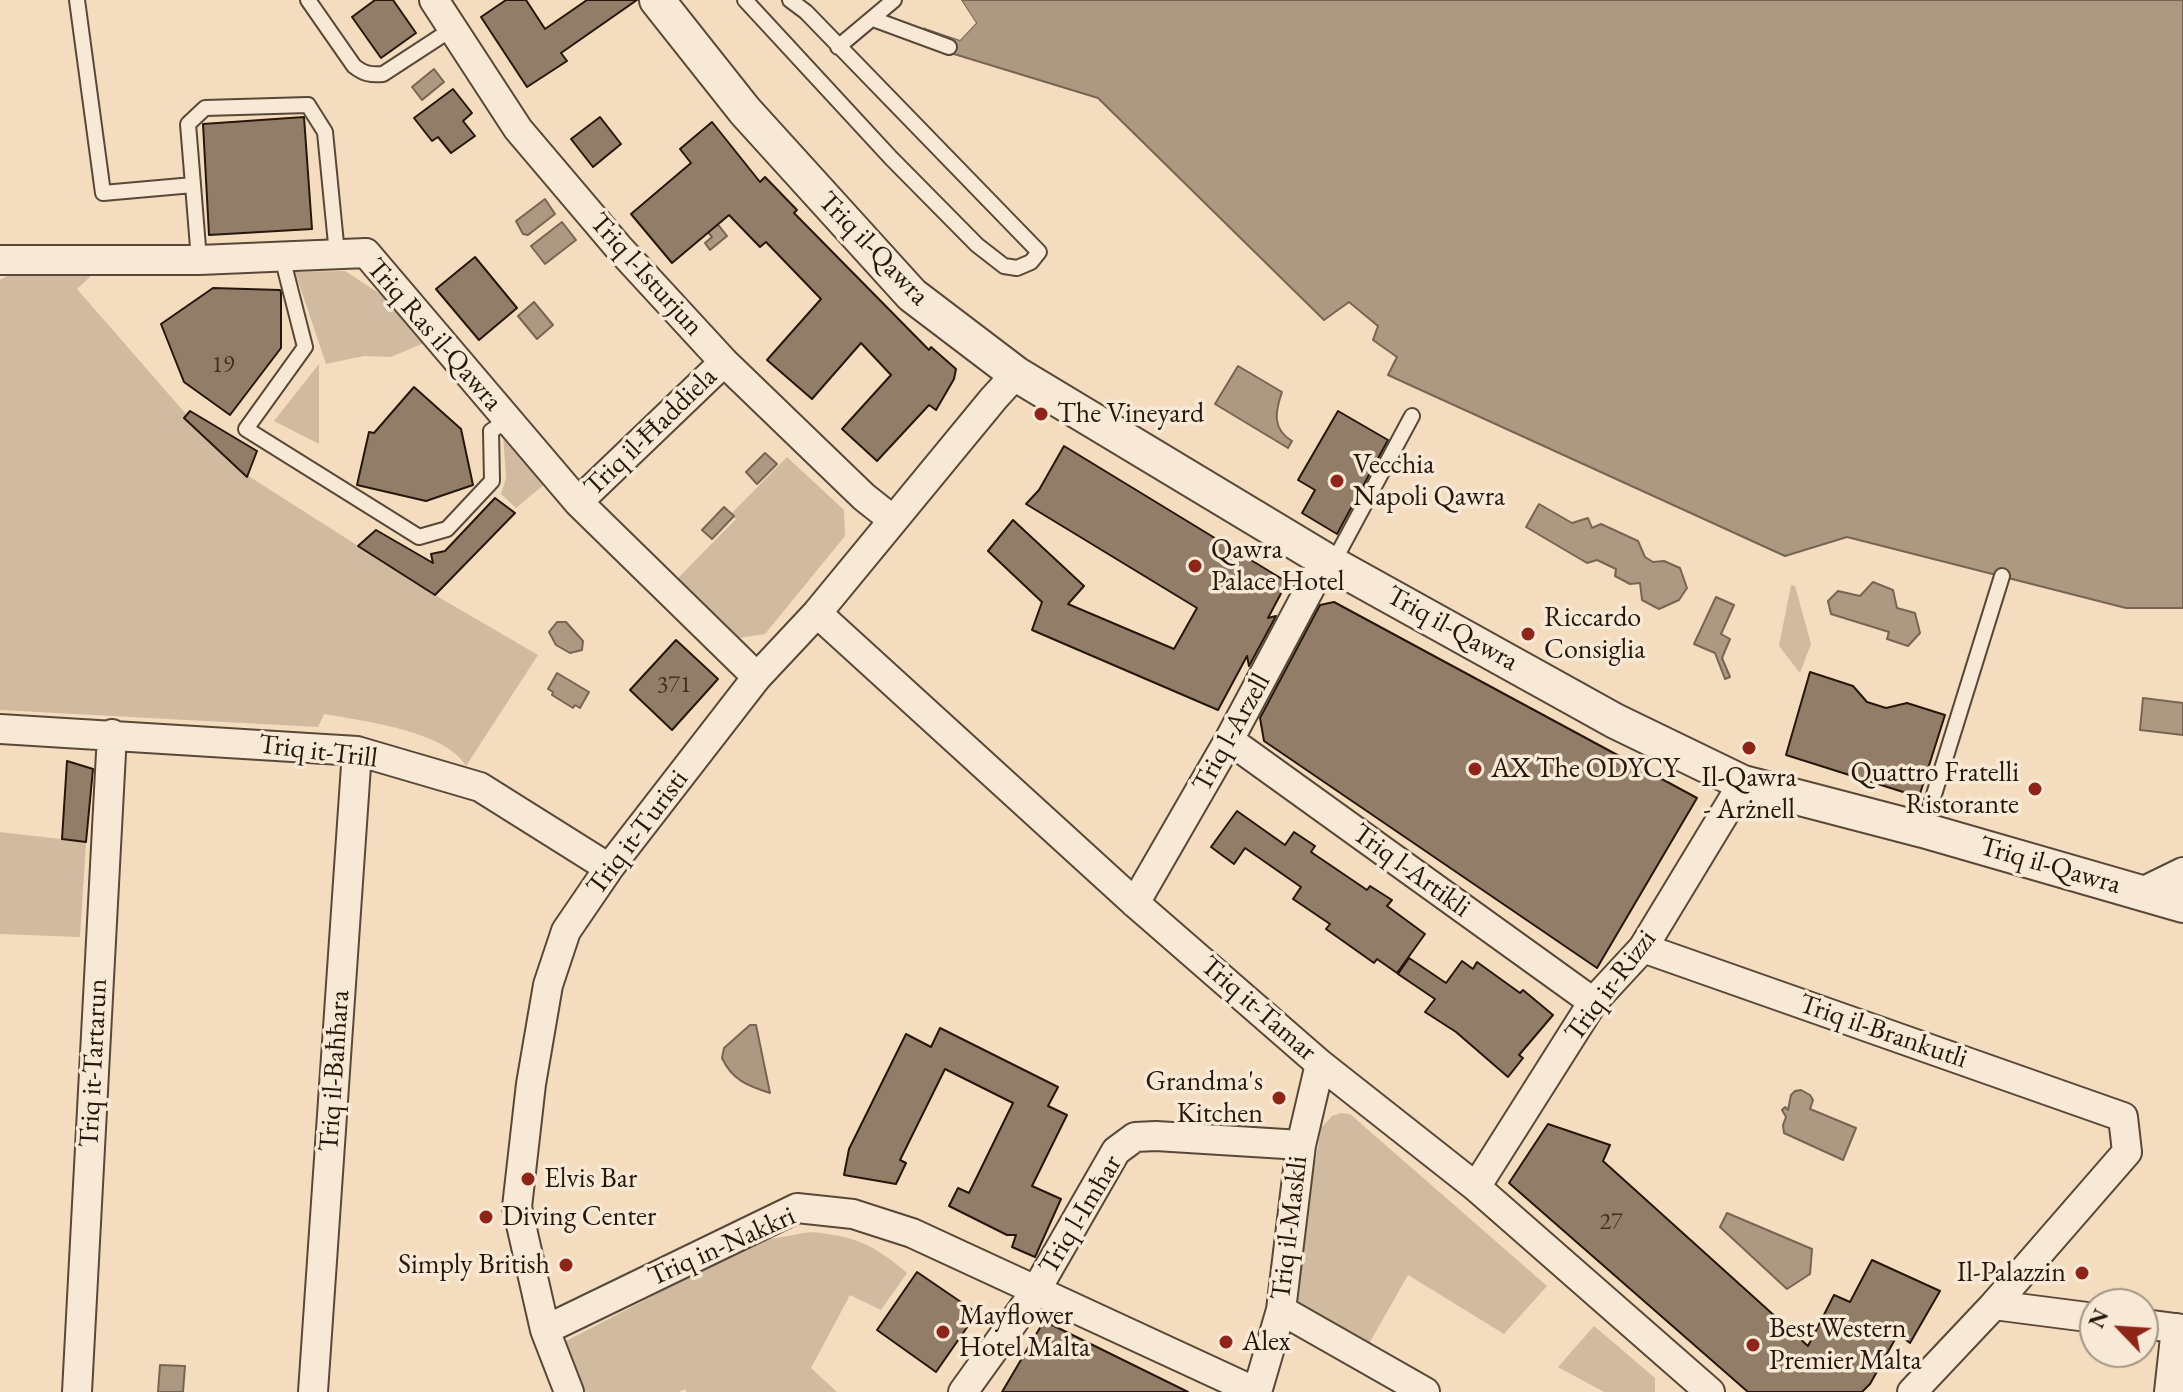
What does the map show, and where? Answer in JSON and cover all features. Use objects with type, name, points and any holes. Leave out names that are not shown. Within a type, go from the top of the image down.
[{"type":"street","name":"Triq l-Isturjun","points":[[434,0],[518,129],[619,248],[724,362],[864,497],[893,520]]},
{"type":"street","name":"Triq il-Qawra","points":[[657,0],[745,111],[912,295],[1016,374],[1329,562],[1615,721],[1743,783],[1923,830],[2183,905]]},
{"type":"street","name":"Triq Ras il-Qawra","points":[[0,260],[199,260],[366,253],[578,502],[757,677]]},
{"type":"street","name":"Triq il-Ħaddiela","points":[[578,502],[724,362]]},
{"type":"street","name":"Triq it-Turisti","points":[[569,1392],[545,1330],[517,1207],[531,1084],[548,985],[566,931],[609,868],[757,677],[817,613],[1016,374]]},
{"type":"street","name":"Triq l-Arzell","points":[[1135,903],[1329,562]]},
{"type":"street","name":"Triq it-Tamar","points":[[817,613],[1135,903],[1320,1064],[1476,1187],[1681,1382],[1710,1392]]},
{"type":"street","name":"Triq it-Trill","points":[[0,729],[357,751],[480,787],[609,868]]},
{"type":"street","name":"Triq it-Tartarun","points":[[77,1392],[112,734]]},
{"type":"street","name":"Triq l-Artikli","points":[[1229,740],[1593,1002]]},
{"type":"street","name":"Triq il-Baħħara","points":[[313,1392],[357,751]]},
{"type":"street","name":"Triq ir-Rizzi","points":[[1476,1187],[1593,1002],[1643,948],[1743,783]]},
{"type":"street","points":[[2142,892],[2183,872]]},
{"type":"street","name":"Triq il-Brankutli","points":[[1643,948],[2123,1117],[2127,1152],[1994,1305]]},
{"type":"street","name":"Triq il-Maskli","points":[[1256,1392],[1281,1310],[1301,1145],[1320,1064]]},
{"type":"street","name":"Triq l-Imħar","points":[[963,1392],[1035,1292],[1116,1151],[1135,1137],[1301,1145]]},
{"type":"street","name":"Triq in-Nakkri","points":[[545,1330],[797,1208],[853,1214],[912,1233],[1256,1392]]},
{"type":"street","points":[[1912,1392],[1994,1305],[2079,1316]]},
{"type":"street","points":[[1281,1310],[1425,1392]]},
{"type":"street","points":[[2159,1326],[2180,1328],[2169,1392]]},
{"type":"lane","points":[[77,0],[103,193],[193,185]]},
{"type":"lane","points":[[308,0],[362,73],[383,74],[452,29]]},
{"type":"lane","points":[[745,0],[891,158],[977,245],[1004,266],[1017,268],[1031,262],[1039,252],[806,12],[790,0]]},
{"type":"lane","points":[[838,47],[894,0]]},
{"type":"lane","points":[[873,19],[949,47]]},
{"type":"lane","points":[[199,260],[188,124],[205,108],[308,105],[325,132],[337,254]]},
{"type":"lane","points":[[282,257],[305,347],[246,429],[419,537],[447,529],[492,481],[491,431],[508,420]]},
{"type":"lane","points":[[1329,562],[1412,416]]},
{"type":"lane","points":[[1923,830],[2002,576]]},
{"type":"shaded area","points":[[961,0],[2183,0],[2183,608],[2126,608],[1847,537],[1785,556],[1388,375],[1397,357],[1373,340],[1378,326],[1349,302],[1324,320],[1098,98],[918,43],[925,28],[960,40],[976,23]]},
{"type":"shaded area","points":[[434,69],[444,82],[422,100],[412,87]]},
{"type":"shaded area","points":[[545,199],[555,214],[528,235],[523,234],[516,221]]},
{"type":"shaded area","points":[[709,213],[727,236],[710,250],[705,243],[712,237],[699,221]]},
{"type":"shaded area","points":[[562,222],[576,240],[545,264],[531,246]]},
{"type":"shaded area","points":[[70,263],[93,274],[77,289],[213,445],[239,470],[435,595],[538,655],[466,766],[456,754],[423,736],[381,724],[324,714],[318,727],[0,710],[0,280],[16,271]]},
{"type":"shaded area","points":[[345,271],[385,297],[424,343],[391,357],[364,356],[326,364],[295,272]]},
{"type":"shaded area","points":[[534,302],[553,325],[537,339],[518,316]]},
{"type":"shaded area","points":[[319,364],[319,444],[274,421]]},
{"type":"shaded area","points":[[1238,366],[1282,392],[1277,420],[1281,431],[1292,441],[1288,448],[1215,404]]},
{"type":"shaded area","points":[[503,435],[546,483],[516,508],[501,494],[506,478]]},
{"type":"shaded area","points":[[765,453],[777,464],[757,484],[746,472]]},
{"type":"shaded area","points":[[787,457],[844,510],[845,536],[765,634],[739,638],[677,579],[736,519],[730,515]]},
{"type":"shaded area","points":[[1539,504],[1572,523],[1588,518],[1592,528],[1601,524],[1638,541],[1645,557],[1680,568],[1687,588],[1679,600],[1659,609],[1642,600],[1640,583],[1630,584],[1615,576],[1616,569],[1597,560],[1587,563],[1526,527]]},
{"type":"shaded area","points":[[724,507],[734,516],[712,539],[702,530]]},
{"type":"shaded area","points":[[1873,582],[1893,590],[1897,608],[1915,613],[1920,633],[1908,646],[1887,639],[1889,632],[1831,614],[1828,601],[1838,591],[1860,596]]},
{"type":"shaded area","points":[[1791,585],[1795,586],[1811,644],[1800,673],[1779,646]]},
{"type":"shaded area","points":[[1716,597],[1734,605],[1721,634],[1730,639],[1722,658],[1730,677],[1725,679],[1715,653],[1694,644]]},
{"type":"shaded area","points":[[557,622],[566,622],[583,641],[582,650],[570,653],[556,645],[549,632]]},
{"type":"shaded area","points":[[557,673],[589,692],[580,708],[575,705],[573,708],[548,689]]},
{"type":"shaded area","points":[[2143,698],[2183,703],[2183,735],[2140,730]]},
{"type":"shaded area","points":[[0,832],[86,842],[80,937],[0,934]]},
{"type":"shaded area","points":[[750,1025],[756,1025],[770,1093],[742,1081],[722,1058],[724,1048]]},
{"type":"shaded area","points":[[1801,1090],[1813,1100],[1810,1109],[1856,1128],[1843,1160],[1784,1133],[1786,1117],[1782,1110],[1785,1107],[1788,1110],[1791,1095]]},
{"type":"shaded area","points":[[1350,1114],[1547,1286],[1504,1334],[1408,1275],[1366,1349],[1297,1308],[1293,1293],[1321,1128],[1332,1116]]},
{"type":"shaded area","points":[[1727,1213],[1812,1249],[1810,1274],[1787,1289],[1720,1227]]},
{"type":"shaded area","points":[[810,1232],[863,1243],[907,1273],[881,1310],[850,1295],[811,1368],[837,1392],[687,1392],[685,1389],[679,1392],[579,1392],[562,1358],[566,1341],[759,1241]]},
{"type":"shaded area","points":[[1594,1326],[1655,1378],[1655,1392],[1604,1392],[1558,1367]]},
{"type":"shaded area","points":[[160,1365],[185,1366],[183,1392],[158,1392]]},
{"type":"pier","points":[[957,0],[961,0],[976,23],[960,40],[925,28],[926,24],[959,36],[971,22]]},
{"type":"building","points":[[375,0],[393,0],[416,33],[381,58],[352,17]]},
{"type":"building","points":[[506,0],[526,0],[545,29],[587,0],[637,0],[561,53],[567,61],[527,87],[481,17]]},
{"type":"building","points":[[453,89],[472,113],[463,121],[475,136],[451,153],[438,137],[432,141],[414,118]]},
{"type":"building","points":[[304,117],[312,229],[209,235],[203,124]]},
{"type":"building","points":[[600,117],[621,144],[593,167],[571,139]]},
{"type":"building","points":[[712,122],[760,182],[765,177],[797,210],[794,213],[929,350],[931,347],[956,369],[954,379],[936,410],[929,405],[877,461],[842,429],[891,375],[861,343],[812,399],[767,360],[821,299],[766,242],[760,247],[729,215],[672,263],[631,214],[691,163],[680,149]]},
{"type":"building","points":[[475,257],[517,308],[479,340],[436,289]]},
{"type":"building","points":[[213,288],[281,292],[281,348],[230,415],[184,382],[161,324]]},
{"type":"building","points":[[414,387],[461,429],[473,485],[426,501],[357,485],[369,432],[374,433]]},
{"type":"building","points":[[190,411],[257,451],[247,477],[184,418]]},
{"type":"building","points":[[1338,411],[1388,440],[1337,534],[1302,513],[1315,490],[1298,480]]},
{"type":"building","name":"Qawra Palace Hotel","points":[[1064,446],[1287,582],[1268,618],[1276,616],[1249,666],[1247,656],[1218,710],[1032,630],[1042,602],[988,551],[1013,520],[1084,586],[1068,604],[1174,649],[1197,608],[1026,504],[1039,490]]},
{"type":"building","points":[[495,498],[515,513],[435,595],[358,546],[376,530],[433,563],[431,554],[445,551]]},
{"type":"building","name":"AX The ODYCY","points":[[1334,602],[1697,798],[1597,968],[1264,741],[1260,718],[1320,605]]},
{"type":"building","points":[[676,640],[718,679],[672,730],[630,690]]},
{"type":"building","points":[[1810,672],[1853,686],[1867,702],[1886,708],[1907,703],[1945,715],[1919,797],[1786,755]]},
{"type":"building","points":[[67,761],[93,769],[86,842],[62,839]]},
{"type":"building","points":[[1237,811],[1285,845],[1294,832],[1315,846],[1311,852],[1367,890],[1370,886],[1392,900],[1387,906],[1425,934],[1397,973],[1377,959],[1374,963],[1326,929],[1330,924],[1293,899],[1301,887],[1245,848],[1234,864],[1211,847]]},
{"type":"building","points":[[1409,958],[1446,983],[1462,961],[1473,969],[1477,962],[1520,993],[1523,990],[1553,1015],[1519,1055],[1523,1058],[1508,1077],[1456,1032],[1425,1012],[1435,999],[1398,974]]},
{"type":"building","points":[[940,1028],[1058,1087],[1048,1106],[1067,1115],[1032,1186],[1061,1199],[1035,1257],[1012,1247],[1016,1235],[1007,1235],[949,1206],[958,1188],[969,1193],[1013,1103],[945,1069],[900,1160],[906,1163],[896,1184],[844,1175],[849,1149],[906,1034],[931,1047]]},
{"type":"building","points":[[1548,1124],[1610,1145],[1603,1161],[1808,1346],[1834,1295],[1850,1302],[1872,1260],[1940,1291],[1910,1343],[1898,1334],[1870,1384],[1862,1392],[1748,1392],[1509,1183]]},
{"type":"building","points":[[917,1272],[977,1313],[936,1372],[877,1330]]},
{"type":"building","points":[[1044,1321],[1188,1392],[1002,1392]]},
{"type":"place","name":"The Vineyard","points":[[1041,414]]},
{"type":"place","name":"Vecchia Napoli Qawra","points":[[1337,481]]},
{"type":"place","name":"Qawra Palace Hotel","points":[[1195,566]]},
{"type":"place","name":"Riccardo Consiglia","points":[[1528,634]]},
{"type":"place","name":"Il-Qawra - Arżnell","points":[[1749,748]]},
{"type":"place","name":"AX The ODYCY","points":[[1475,769]]},
{"type":"place","name":"Quattro Fratelli Ristorante","points":[[2035,789]]},
{"type":"place","name":"Grandma's Kitchen","points":[[1279,1098]]},
{"type":"place","name":"Elvis Bar","points":[[528,1179]]},
{"type":"place","name":"Diving Center","points":[[486,1217]]},
{"type":"place","name":"Simply British","points":[[566,1265]]},
{"type":"place","name":"Il-Palazzin","points":[[2082,1273]]},
{"type":"place","name":"Mayflower Hotel Malta","points":[[943,1332]]},
{"type":"place","name":"Alex","points":[[1226,1342]]},
{"type":"place","name":"Best Western Premier Malta","points":[[1753,1345]]}]
